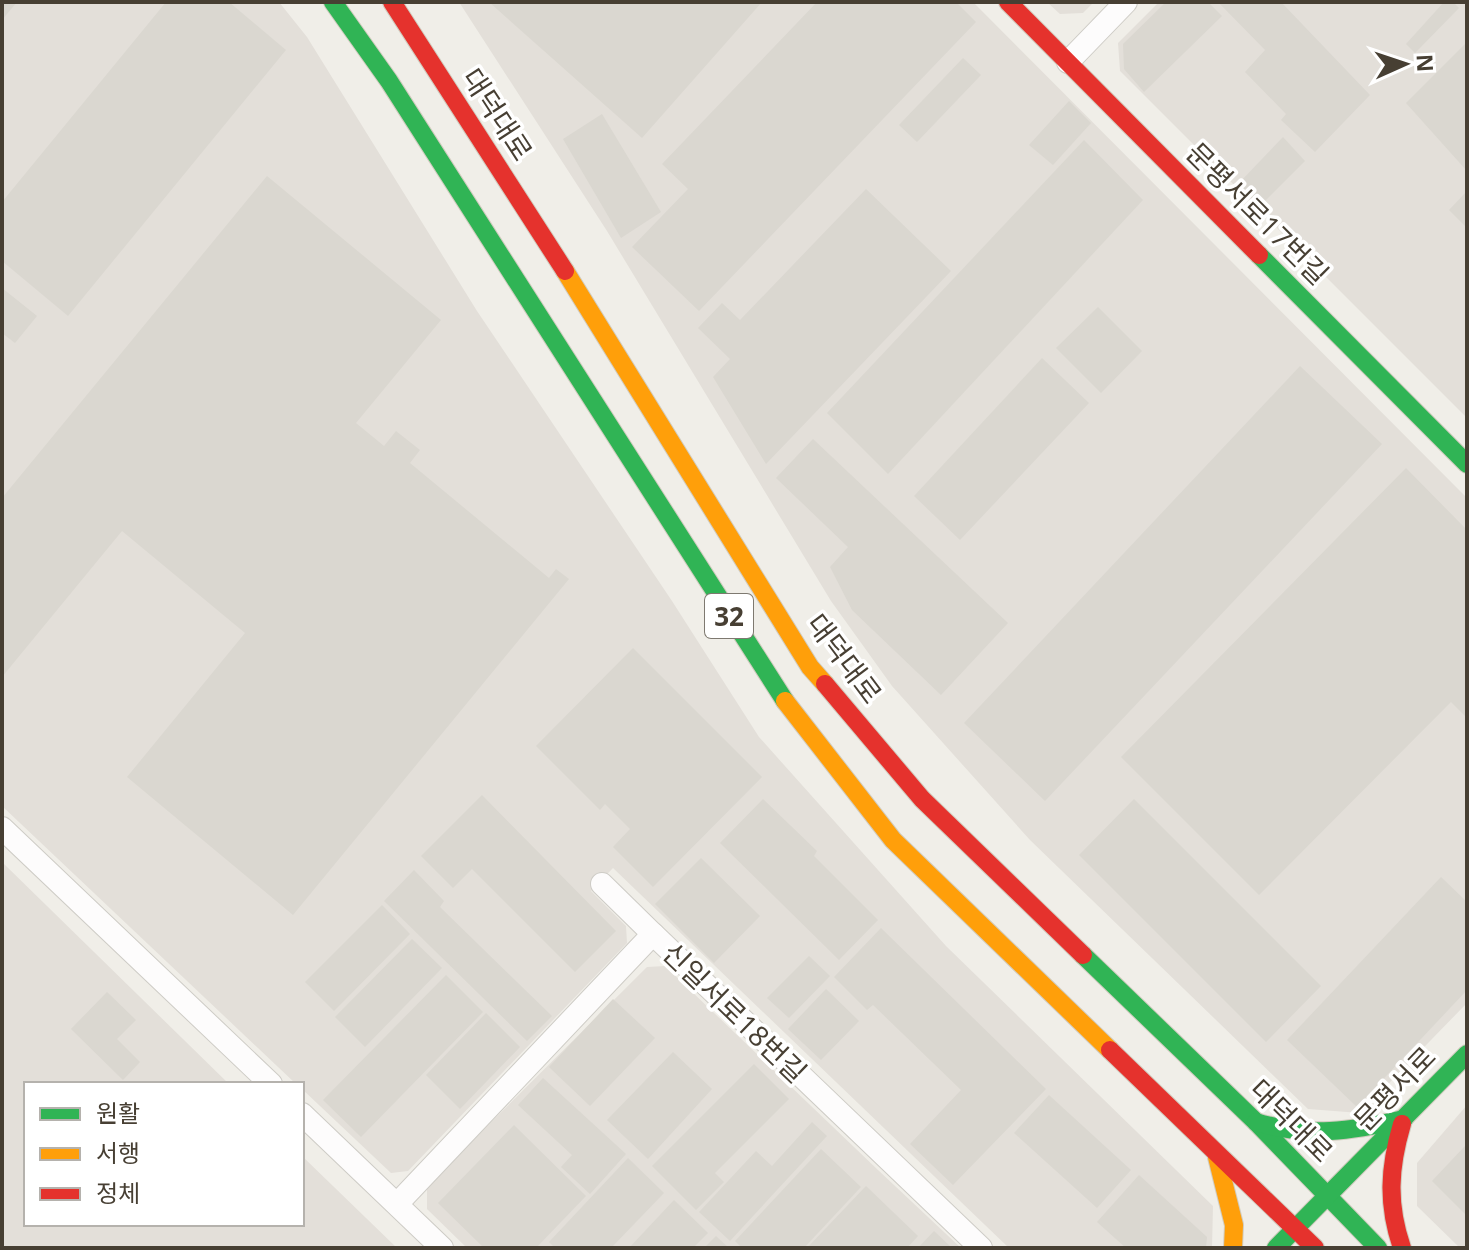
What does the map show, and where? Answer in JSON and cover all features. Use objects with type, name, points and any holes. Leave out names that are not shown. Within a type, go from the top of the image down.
[{"type":"main road","name":"32","points":[[333,2],[389,81],[779,693],[893,840],[1217,1157],[1315,1248]]},
{"type":"main road","name":"대덕대로","points":[[392,2],[555,254],[810,667],[922,799],[1256,1122],[1378,1248]]},
{"type":"main road","name":"문평서로17번길","points":[[1008,2],[1467,464]]},
{"type":"main road","name":"문평서로","points":[[1276,1248],[1467,1054]]},
{"type":"main road","points":[[1256,1122],[1282,1131],[1325,1136],[1404,1119],[1388,1169],[1388,1201],[1402,1248]]},
{"type":"main road","points":[[1217,1157],[1234,1225],[1233,1248]]},
{"type":"street","points":[[1068,62],[1126,2]]},
{"type":"street","points":[[2,828],[269,1082]]},
{"type":"street","points":[[602,884],[653,934]]},
{"type":"street","name":"신일서로18번길","points":[[397,1204],[653,934],[981,1248]]},
{"type":"street","points":[[304,1116],[442,1248]]},
{"type":"shaded area","points":[[2,2],[279,2],[307,37],[477,311],[672,601],[759,737],[946,946],[1213,1206],[1212,1248],[1009,1248],[613,868],[591,891],[626,926],[627,943],[408,1171],[391,1173],[304,1091],[304,1082],[294,1082],[2,806]]},
{"type":"shaded area","points":[[459,2],[973,2],[1467,498],[1467,1003],[1360,1113],[1308,1109],[1030,840],[892,686],[831,601],[607,231]]},
{"type":"shaded area","points":[[1047,2],[1094,2],[1083,13],[1060,14]]},
{"type":"shaded area","points":[[1159,2],[1467,2],[1467,418],[1120,71],[1118,43]]},
{"type":"shaded area","points":[[2,862],[227,1082],[24,1082],[24,1226],[304,1226],[304,1158],[397,1248],[2,1248]]},
{"type":"shaded area","points":[[665,966],[961,1248],[467,1248],[427,1209],[427,1186],[647,967]]},
{"type":"shaded area","points":[[1467,1105],[1467,1248],[1460,1248],[1417,1206],[1417,1163]]},
{"type":"building","points":[[2,2],[17,2],[2,20]]},
{"type":"building","points":[[166,2],[229,2],[286,50],[68,316],[2,261],[2,202]]},
{"type":"building","points":[[489,2],[762,2],[642,138]]},
{"type":"building","points":[[817,2],[956,2],[976,22],[699,311],[632,247],[688,189],[662,164]]},
{"type":"building","points":[[1166,2],[1208,2],[1222,16],[1144,92],[1124,69],[1123,44]]},
{"type":"building","points":[[1218,2],[1281,2],[1370,95],[1315,152],[1281,120],[1286,114],[1245,72],[1265,50]]},
{"type":"building","points":[[1444,2],[1453,2],[1459,8],[1415,53],[1406,44]]},
{"type":"building","points":[[1467,42],[1467,171],[1406,103]]},
{"type":"building","points":[[963,58],[981,75],[917,142],[899,125]]},
{"type":"building","points":[[1069,101],[1091,123],[1053,165],[1029,145]]},
{"type":"building","points":[[602,114],[661,212],[621,238],[563,139]]},
{"type":"building","points":[[1283,137],[1305,161],[1259,207],[1239,183]]},
{"type":"building","points":[[1084,140],[1143,200],[888,474],[827,413]]},
{"type":"building","points":[[267,176],[441,320],[356,423],[384,446],[396,431],[420,450],[410,463],[549,578],[556,569],[569,579],[293,915],[127,777],[245,633],[122,531],[2,677],[2,498]]},
{"type":"building","points":[[866,189],[951,271],[766,464],[713,377],[730,359],[698,328],[722,303],[740,320]]},
{"type":"building","points":[[1467,191],[1467,228],[1449,210]]},
{"type":"building","points":[[2,288],[37,316],[15,343],[2,333]]},
{"type":"building","points":[[1098,307],[1142,351],[1101,393],[1056,348]]},
{"type":"building","points":[[1042,358],[1089,403],[960,540],[914,496]]},
{"type":"building","points":[[1300,366],[1382,444],[1045,801],[964,723]]},
{"type":"building","points":[[813,439],[1008,623],[941,695],[852,610],[830,567],[848,547],[776,478]]},
{"type":"building","points":[[1406,468],[1467,530],[1467,718],[1451,702],[1259,895],[1121,757]]},
{"type":"building","points":[[633,648],[762,777],[653,887],[613,847],[630,829],[605,804],[600,810],[536,746]]},
{"type":"building","points":[[482,795],[616,931],[575,972],[472,869],[453,888],[421,856]]},
{"type":"building","points":[[763,799],[817,851],[814,856],[878,920],[839,960],[720,843]]},
{"type":"building","points":[[1134,799],[1321,986],[1266,1042],[1079,855]]},
{"type":"building","points":[[701,858],[760,916],[714,963],[655,904]]},
{"type":"building","points":[[414,870],[444,901],[440,907],[552,1016],[527,1041],[384,901]]},
{"type":"building","points":[[1441,877],[1467,902],[1467,990],[1357,1107],[1287,1040]]},
{"type":"building","points":[[382,905],[410,934],[334,1011],[305,982]]},
{"type":"building","points":[[881,928],[1046,1089],[953,1185],[910,1144],[961,1090],[873,1005],[867,1010],[834,977]]},
{"type":"building","points":[[412,939],[442,968],[365,1047],[335,1017]]},
{"type":"building","points":[[809,956],[830,976],[789,1018],[767,998]]},
{"type":"building","points":[[446,975],[483,1012],[361,1137],[323,1100]]},
{"type":"building","points":[[826,989],[859,1021],[821,1060],[788,1029]]},
{"type":"building","points":[[107,992],[136,1020],[117,1039],[140,1062],[123,1080],[71,1029]]},
{"type":"building","points":[[613,999],[655,1038],[590,1106],[549,1067]]},
{"type":"building","points":[[486,1013],[520,1047],[460,1109],[426,1075]]},
{"type":"building","points":[[673,1052],[712,1089],[648,1159],[607,1120]]},
{"type":"building","points":[[754,1064],[789,1099],[715,1173],[724,1182],[696,1210],[652,1166]]},
{"type":"building","points":[[543,1078],[626,1154],[590,1194],[561,1167],[572,1155],[518,1105]]},
{"type":"building","points":[[1049,1095],[1131,1170],[1097,1208],[1014,1133]]},
{"type":"building","points":[[812,1122],[827,1136],[730,1241],[699,1212],[756,1151],[772,1166]]},
{"type":"building","points":[[514,1125],[586,1196],[536,1248],[484,1248],[438,1203]]},
{"type":"building","points":[[1465,1146],[1467,1148],[1467,1216],[1432,1181]]},
{"type":"building","points":[[821,1149],[861,1187],[804,1248],[742,1248],[735,1241]]},
{"type":"building","points":[[628,1158],[664,1193],[611,1248],[555,1248],[549,1242]]},
{"type":"building","points":[[1139,1175],[1207,1237],[1206,1248],[1126,1248],[1097,1222]]},
{"type":"building","points":[[866,1186],[918,1236],[907,1248],[807,1248]]},
{"type":"building","points":[[674,1200],[708,1233],[693,1248],[629,1248]]},
{"type":"building","points":[[934,1231],[952,1248],[918,1248]]},
{"type":"building","points":[[716,1236],[729,1248],[704,1248]]},
{"type":"traffic: fast","points":[[333,2],[389,81],[785,701]]},
{"type":"traffic: fast","points":[[1259,255],[1467,464]]},
{"type":"traffic: fast","points":[[1083,955],[1256,1122],[1378,1248]]},
{"type":"traffic: fast","points":[[1276,1248],[1467,1054]]},
{"type":"traffic: fast","points":[[1256,1122],[1294,1130],[1330,1131],[1404,1119]]},
{"type":"traffic: slow","points":[[565,271],[810,667],[825,684]]},
{"type":"traffic: slow","points":[[785,701],[893,840],[1110,1050]]},
{"type":"traffic: slow","points":[[1217,1157],[1234,1225],[1233,1248]]},
{"type":"traffic: jam","points":[[392,2],[565,271]]},
{"type":"traffic: jam","points":[[1008,2],[1259,255]]},
{"type":"traffic: jam","points":[[825,684],[922,799],[1083,955]]},
{"type":"traffic: jam","points":[[1110,1050],[1315,1248]]},
{"type":"traffic: jam","points":[[1402,1124],[1392,1171],[1392,1201],[1402,1248]]}]
